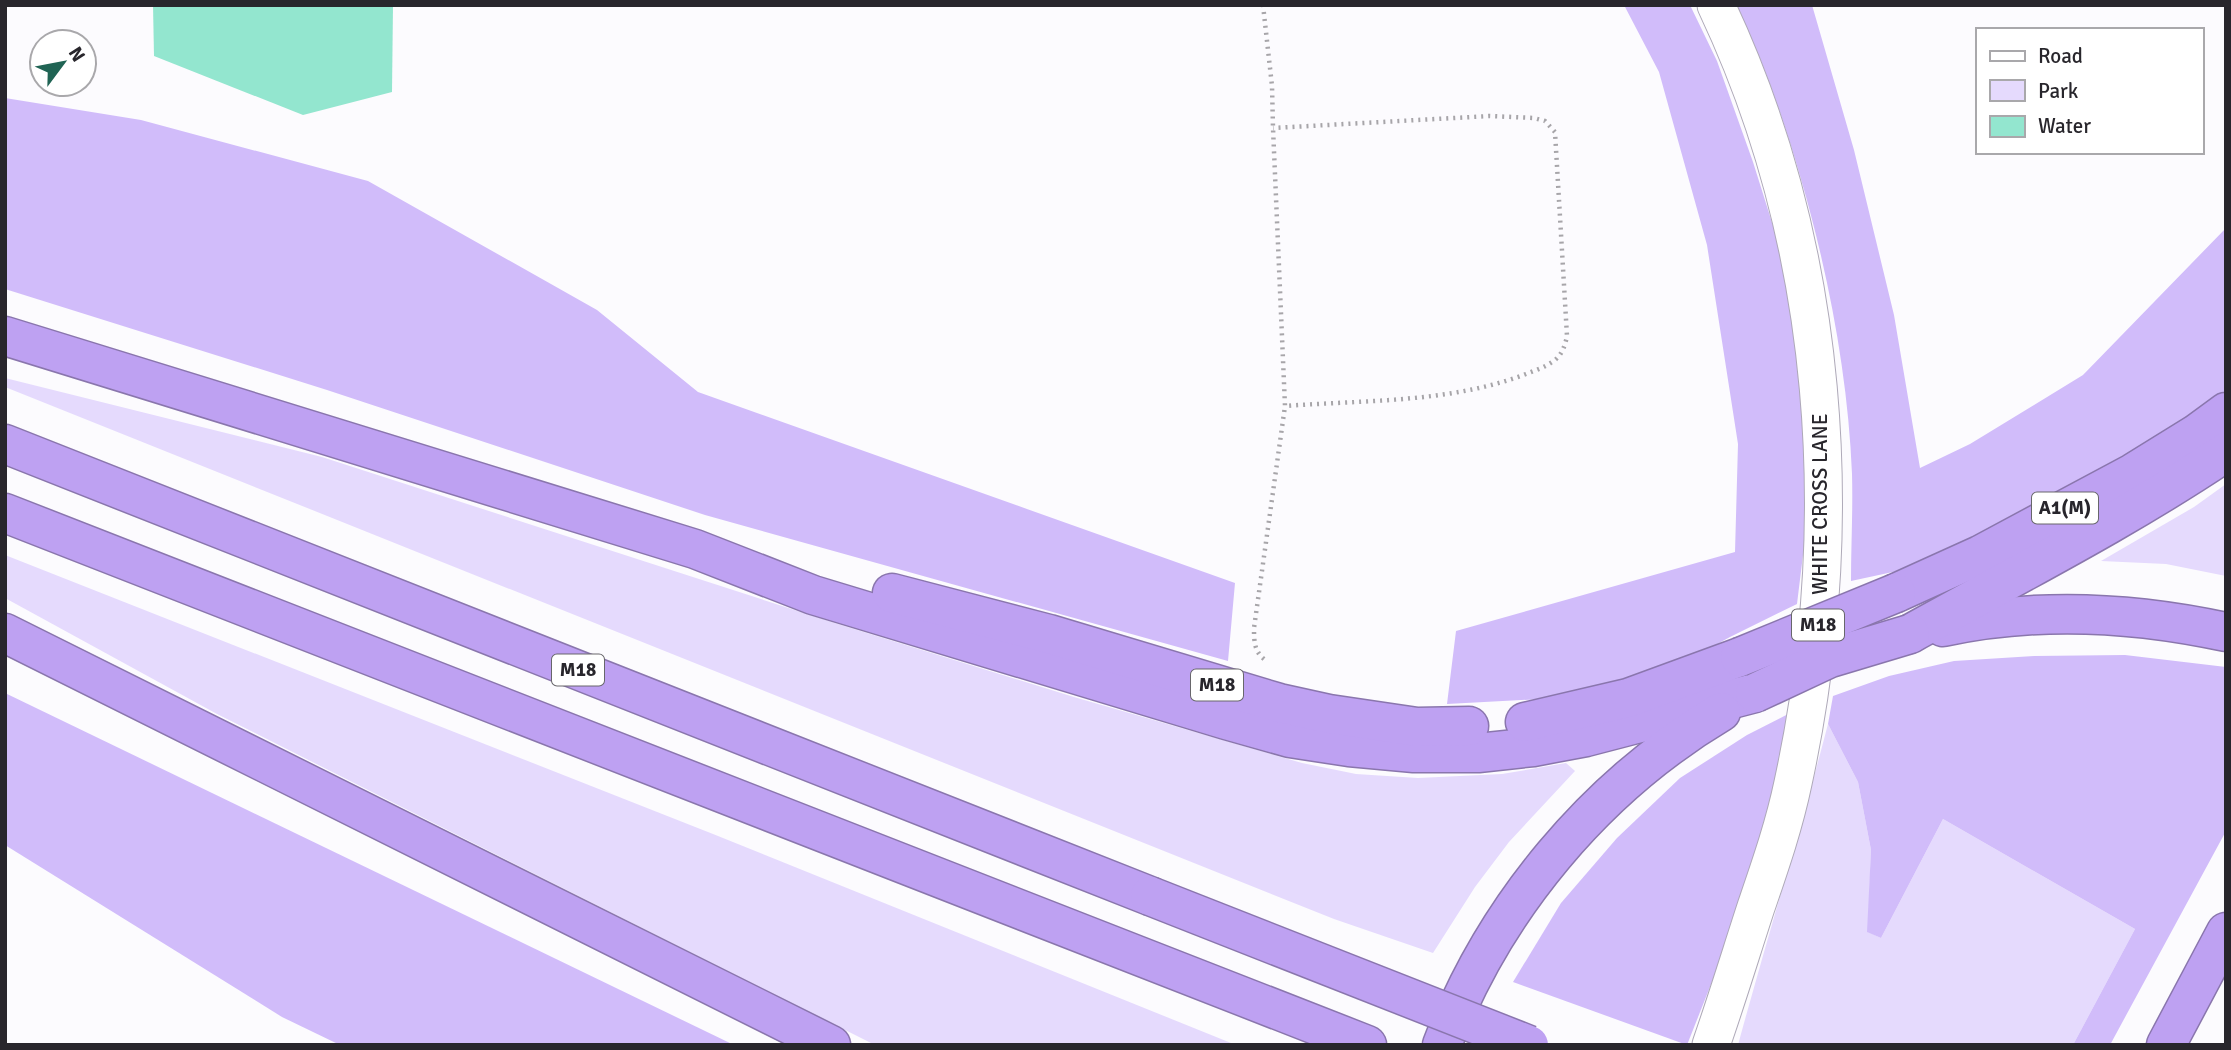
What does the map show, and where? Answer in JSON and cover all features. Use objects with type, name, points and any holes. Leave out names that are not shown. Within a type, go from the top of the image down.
[{"type":"highway","name":"M18","points":[[5,336],[695,549],[817,574],[1049,634],[1279,703],[1329,714],[1418,727],[1524,722],[1628,698],[1740,657],[1896,593]]},
{"type":"highway","name":"A1(M)","points":[[1896,593],[1980,555],[2133,473],[2226,412]]},
{"type":"highway","name":"M18","points":[[5,444],[1529,1045]]},
{"type":"highway","points":[[1910,634],[2135,509],[2226,452]]},
{"type":"highway","points":[[5,513],[1367,1045]]},
{"type":"highway","points":[[695,549],[813,595],[1062,671],[1290,738],[1349,747],[1414,754],[1478,753],[1534,747],[1586,737],[1755,692]]},
{"type":"highway","points":[[1442,1045],[1480,962],[1514,907],[1553,855],[1598,808],[1646,764],[1699,726],[1755,692],[1830,658],[1910,634],[1992,619],[2051,614],[2146,618],[2226,632]]},
{"type":"highway","points":[[5,633],[831,1045]]},
{"type":"highway","points":[[2166,1045],[2226,932]]},
{"type":"street","name":"WHITE CROSS LANE","points":[[1711,1045],[1775,852],[1792,787],[1815,657],[1825,526],[1819,395],[1812,329],[1800,265],[1767,137],[1716,5]]},
{"type":"path","points":[[1263,5],[1272,86],[1285,406],[1254,628],[1254,643],[1260,656],[1270,664]]},
{"type":"path","points":[[1273,128],[1490,116],[1545,121],[1555,132],[1567,337],[1564,348],[1547,366],[1508,380],[1443,395],[1285,406]]},
{"type":"green space","points":[[5,378],[322,457],[838,624],[1074,697],[1302,763],[1356,774],[1418,778],[1502,774],[1566,763],[1575,771],[1509,842],[1475,887],[1433,953],[1334,919],[5,387]]},
{"type":"green space","points":[[2226,484],[2226,576],[2166,564],[2101,561],[2194,507]]},
{"type":"green space","points":[[5,555],[713,834],[1236,1045],[875,1045],[217,714],[5,598]]},
{"type":"green space","points":[[1828,724],[1858,782],[1871,850],[1868,932],[1881,938],[1943,819],[2135,929],[2073,1045],[1738,1045]]},
{"type":"shaded area","points":[[1624,5],[1690,5],[1717,61],[1786,267],[1801,387],[1809,506],[1797,604],[1690,659],[1561,698],[1447,704],[1456,631],[1735,552],[1738,444],[1707,245],[1659,72]]},
{"type":"shaded area","points":[[1736,5],[1812,5],[1854,150],[1894,315],[1920,468],[1970,444],[2083,375],[2226,228],[2226,399],[2169,440],[1916,567],[1851,581],[1852,487],[1849,425],[1835,324],[1813,223],[1784,125]]},
{"type":"shaded area","points":[[5,98],[141,120],[368,181],[597,310],[698,392],[1235,583],[1228,661],[705,515],[327,390],[5,289]]},
{"type":"shaded area","points":[[2125,655],[2226,667],[2226,831],[2110,1045],[2073,1045],[2135,929],[1943,819],[1881,938],[1867,932],[1871,850],[1858,782],[1828,724],[1833,696],[1889,676],[1954,661],[2034,656]]},
{"type":"shaded area","points":[[5,693],[733,1045],[340,1045],[282,1017],[5,845]]},
{"type":"shaded area","points":[[1792,712],[1780,766],[1738,916],[1687,1045],[1513,982],[1561,903],[1617,838],[1680,778],[1747,735]]},
{"type":"water","points":[[153,5],[393,5],[392,92],[303,115],[154,56]]}]
